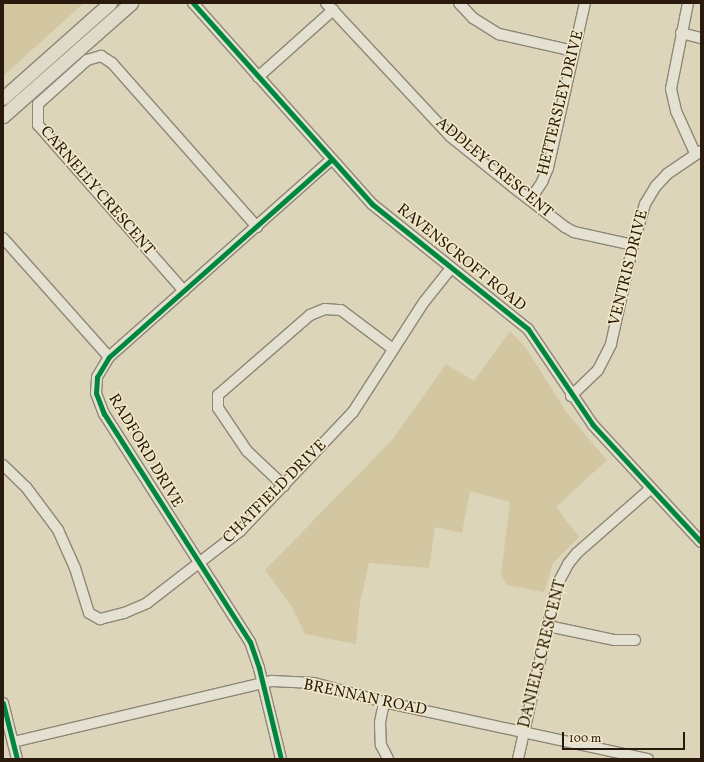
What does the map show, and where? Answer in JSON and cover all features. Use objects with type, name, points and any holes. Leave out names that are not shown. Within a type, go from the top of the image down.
[{"type":"main road","points":[[3,98],[110,3]]},
{"type":"main road","points":[[3,116],[130,3]]},
{"type":"street","name":"RAVENSCROFT ROAD","points":[[193,3],[331,160],[372,204],[522,324],[571,396],[593,425],[650,489],[701,542]]},
{"type":"street","points":[[459,3],[473,18],[499,34],[574,51]]},
{"type":"street","name":"HETTERSLEY DRIVE","points":[[530,200],[542,182],[548,168],[585,3]]},
{"type":"street","points":[[688,3],[671,89],[676,111],[698,152]]},
{"type":"street","points":[[258,77],[329,7]]},
{"type":"street","name":"ADDLEY CRESCENT","points":[[329,7],[450,136],[530,200],[574,232],[633,245]]},
{"type":"street","points":[[681,33],[701,38]]},
{"type":"street","name":"CARNELLY CRESCENT","points":[[184,291],[38,125],[38,104],[87,60],[101,56],[112,63],[257,227]]},
{"type":"street","name":"VENTRIS DRIVE","points":[[571,396],[598,370],[611,344],[633,245],[645,204],[656,186],[677,165],[698,152]]},
{"type":"street","name":"RADFORD DRIVE","points":[[280,759],[262,683],[250,642],[104,414],[96,393],[97,377],[109,357],[331,160]]},
{"type":"street","points":[[3,238],[109,357]]},
{"type":"street","name":"CHATFIELD DRIVE","points":[[3,466],[26,487],[58,530],[75,568],[89,613],[100,619],[124,613],[147,603],[240,531],[353,412],[424,302],[451,268]]},
{"type":"street","points":[[284,486],[247,451],[218,408],[218,395],[310,315],[325,309],[341,310],[394,349]]},
{"type":"street","name":"DANIELS CRESCENT","points":[[518,759],[557,585],[568,564],[650,489]]},
{"type":"street","points":[[548,626],[614,640],[635,640]]},
{"type":"street","name":"BRENNAN ROAD","points":[[13,742],[262,683],[314,683],[384,702],[648,759]]},
{"type":"street","points":[[384,702],[380,722],[381,745],[388,759]]},
{"type":"street","points":[[3,703],[17,759]]},
{"type":"shaded area","points":[[3,3],[84,3],[3,76]]},
{"type":"shaded area","points":[[510,331],[526,348],[567,413],[607,460],[556,507],[579,537],[553,563],[544,592],[507,585],[501,574],[510,502],[470,491],[462,533],[435,527],[429,568],[369,563],[360,602],[356,644],[305,634],[292,607],[265,570],[392,440],[446,364],[474,381]]},
{"type":"cycle path","points":[[193,3],[372,204],[528,329],[593,425],[701,542]]},
{"type":"cycle path","points":[[281,759],[259,668],[250,642],[104,414],[96,393],[97,377],[109,357],[331,160]]},
{"type":"cycle path","points":[[3,703],[17,759]]}]
